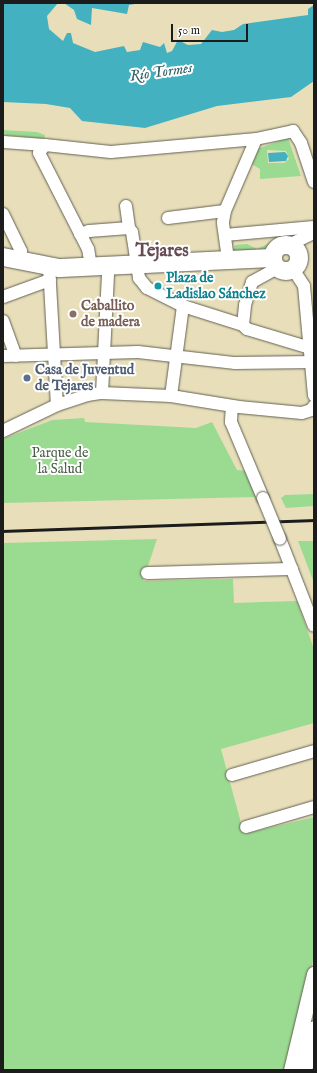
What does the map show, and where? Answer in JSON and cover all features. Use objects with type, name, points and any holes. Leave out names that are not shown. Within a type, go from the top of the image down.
[{"type":"highway","points":[[11,259],[49,274],[91,266],[137,265],[228,259],[287,261]]},
{"type":"main road","points":[[291,1070],[314,975]]},
{"type":"main road","points":[[304,1070],[314,1028]]},
{"type":"street","points":[[3,142],[42,147],[111,152],[256,139],[293,131],[301,143],[314,182]]},
{"type":"street","points":[[228,259],[225,235],[225,211],[256,139]]},
{"type":"street","points":[[42,147],[39,153],[88,249],[91,266]]},
{"type":"street","points":[[126,206],[129,228],[132,232],[139,278],[147,288],[183,306],[243,325],[247,329],[310,348]]},
{"type":"street","points":[[168,218],[225,211]]},
{"type":"street","points":[[3,214],[21,251],[11,259]]},
{"type":"street","points":[[225,235],[314,227]]},
{"type":"street","points":[[80,234],[89,231],[129,228]]},
{"type":"street","points":[[243,325],[250,285],[255,279],[287,261],[314,233]]},
{"type":"street","points":[[287,261],[304,286],[310,317],[310,348],[314,396]]},
{"type":"street","points":[[3,298],[49,274],[57,405]]},
{"type":"street","points":[[102,393],[108,274]]},
{"type":"street","points":[[171,396],[183,306]]},
{"type":"street","points":[[3,321],[16,356]]},
{"type":"street","points":[[3,356],[138,352],[234,363],[312,362]]},
{"type":"street","points":[[3,431],[57,405],[87,394],[102,393],[171,396],[232,406],[302,413],[314,407]]},
{"type":"street","points":[[232,406],[231,422],[264,498],[314,626]]},
{"type":"street","points":[[147,573],[292,569]]},
{"type":"street","points":[[232,775],[314,751]]},
{"type":"street","points":[[246,827],[314,807]]},
{"type":"green space","points":[[3,130],[37,132],[45,135],[44,139],[5,135]]},
{"type":"green space","points":[[288,138],[301,176],[260,179],[260,169],[250,163],[257,149]],"holes":[[[267,150],[286,151],[289,159],[284,163],[268,163]]]},
{"type":"green space","points":[[305,231],[291,238],[279,239],[263,250],[233,252],[235,245],[247,244],[257,249],[287,235]]},
{"type":"green space","name":"Parque de la Salud","points":[[84,418],[85,422],[196,428],[212,422],[237,470],[247,471],[258,497],[3,503],[3,439],[52,420]]},
{"type":"green space","points":[[314,494],[314,506],[286,508],[281,498],[285,495]]},
{"type":"green space","points":[[157,539],[143,581],[233,579],[234,603],[297,601],[314,649],[314,723],[221,749],[244,834],[314,817],[314,957],[286,1070],[3,1070],[3,543]]},
{"type":"green space","points":[[298,541],[314,541],[314,583]]},
{"type":"water","name":"Río Tormes","points":[[3,3],[58,3],[47,16],[49,29],[63,41],[67,33],[71,33],[73,43],[95,52],[124,46],[127,52],[140,50],[143,42],[160,47],[164,43],[167,53],[172,51],[178,40],[188,45],[201,44],[212,30],[222,32],[234,30],[243,24],[308,15],[308,9],[314,5],[314,81],[291,97],[217,106],[145,128],[82,121],[70,108],[46,104],[3,102]]},
{"type":"water","points":[[64,3],[141,3],[129,5],[127,14],[92,8],[91,25],[77,19],[74,10]]},
{"type":"water","points":[[285,152],[288,156],[286,161],[269,162],[268,153]]},
{"type":"railway","points":[[3,531],[314,520]]},
{"type":"place","name":"Plaza de Ladislao Sánchez","points":[[158,286]]},
{"type":"place","name":"Caballito de madera","points":[[73,314]]},
{"type":"place","name":"Casa de Juventud de Tejares","points":[[27,378]]},
{"type":"district","name":"Tejares","points":[[162,252]]}]
